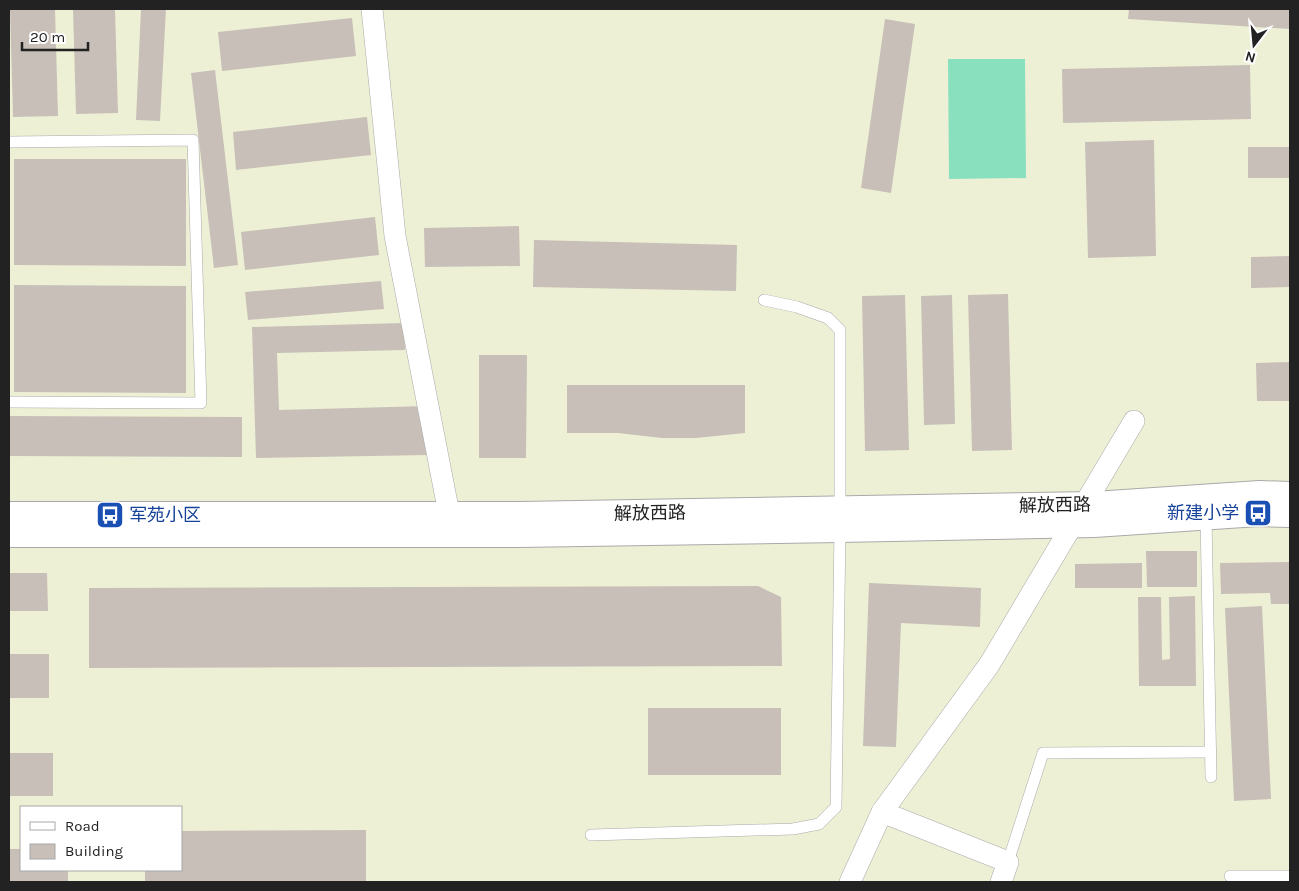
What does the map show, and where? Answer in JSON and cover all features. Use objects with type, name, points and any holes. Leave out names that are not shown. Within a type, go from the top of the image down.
[{"type":"street","points":[[372,9],[395,236],[451,524]]},
{"type":"street","points":[[850,882],[882,812],[989,665],[1134,420]]},
{"type":"street","name":"解放西路","points":[[1078,514],[1260,494],[1290,495]]},
{"type":"street","name":"解放西路","points":[[9,534],[451,524],[1078,514],[1206,517],[1290,514]]},
{"type":"street","name":"解放西路","points":[[9,515],[451,524]]},
{"type":"street","points":[[882,812],[1008,862],[1001,882]]},
{"type":"lane","points":[[9,142],[193,140],[201,403],[9,402]]},
{"type":"lane","points":[[591,835],[793,829],[819,824],[836,807],[840,519],[840,330],[828,318],[797,307],[764,300]]},
{"type":"lane","points":[[1206,517],[1211,776]]},
{"type":"lane","points":[[1008,862],[1043,753],[1211,752]]},
{"type":"lane","points":[[1230,876],[1290,876]]},
{"type":"green space","points":[[9,9],[1290,9],[1290,882],[9,882]]},
{"type":"green space","points":[[948,59],[1025,59],[1026,178],[949,179]]},
{"type":"building","points":[[10,9],[55,9],[58,116],[13,117]]},
{"type":"building","points":[[73,9],[115,9],[118,113],[76,114]]},
{"type":"building","points":[[141,9],[166,9],[160,121],[136,120]]},
{"type":"building","points":[[1129,9],[1290,9],[1290,29],[1128,19]]},
{"type":"building","points":[[352,18],[356,56],[222,71],[218,32]]},
{"type":"building","points":[[885,19],[915,24],[891,193],[861,188]]},
{"type":"building","points":[[1250,65],[1251,119],[1063,123],[1062,69]]},
{"type":"building","points":[[215,70],[238,265],[214,268],[191,73]]},
{"type":"building","points":[[367,117],[371,155],[236,170],[233,132]]},
{"type":"building","points":[[1154,140],[1156,256],[1088,258],[1085,142]]},
{"type":"building","points":[[1248,147],[1290,147],[1290,178],[1248,178]]},
{"type":"building","points":[[14,159],[186,159],[186,266],[14,265]]},
{"type":"building","points":[[375,217],[379,255],[245,270],[241,232]]},
{"type":"building","points":[[519,226],[520,266],[425,267],[424,228]]},
{"type":"building","points":[[534,240],[737,245],[736,291],[533,287]]},
{"type":"building","points":[[1290,256],[1290,287],[1251,288],[1251,257]]},
{"type":"building","points":[[381,281],[384,309],[248,320],[245,292]]},
{"type":"building","points":[[14,285],[186,286],[186,393],[14,392]]},
{"type":"building","points":[[1008,294],[1012,450],[972,451],[968,295]]},
{"type":"building","points":[[905,295],[909,450],[865,451],[862,296]]},
{"type":"building","points":[[952,295],[955,424],[924,425],[921,296]]},
{"type":"building","points":[[404,323],[405,350],[277,353],[279,410],[427,406],[428,455],[256,458],[252,327]]},
{"type":"building","points":[[479,355],[527,355],[526,458],[479,458]]},
{"type":"building","points":[[1290,362],[1290,401],[1257,401],[1256,363]]},
{"type":"building","points":[[567,385],[745,385],[745,433],[696,438],[662,438],[618,433],[567,433]]},
{"type":"building","points":[[9,416],[242,417],[242,457],[9,456]]},
{"type":"building","points":[[1146,551],[1197,551],[1197,587],[1147,587]]},
{"type":"building","points":[[1290,562],[1290,604],[1271,604],[1270,593],[1221,594],[1220,563]]},
{"type":"building","points":[[1142,563],[1142,588],[1075,588],[1075,564]]},
{"type":"building","points":[[9,573],[47,573],[48,611],[9,611]]},
{"type":"building","points":[[869,583],[981,588],[980,627],[901,623],[896,747],[863,746]]},
{"type":"building","points":[[758,586],[781,597],[782,666],[89,668],[89,588]]},
{"type":"building","points":[[1195,596],[1196,686],[1139,686],[1138,597],[1161,597],[1162,660],[1170,659],[1169,597]]},
{"type":"building","points":[[1262,606],[1271,799],[1234,801],[1225,608]]},
{"type":"building","points":[[9,654],[49,654],[49,698],[9,698]]},
{"type":"building","points":[[648,708],[781,708],[781,775],[648,775]]},
{"type":"building","points":[[9,753],[53,753],[53,796],[9,796]]},
{"type":"building","points":[[366,830],[366,882],[145,882],[145,871],[182,871],[182,831]]},
{"type":"building","points":[[9,849],[20,849],[20,871],[68,871],[68,882],[9,882]]},
{"type":"place","name":"新建小学","points":[[1258,513]]},
{"type":"place","name":"军苑小区","points":[[110,515]]}]
